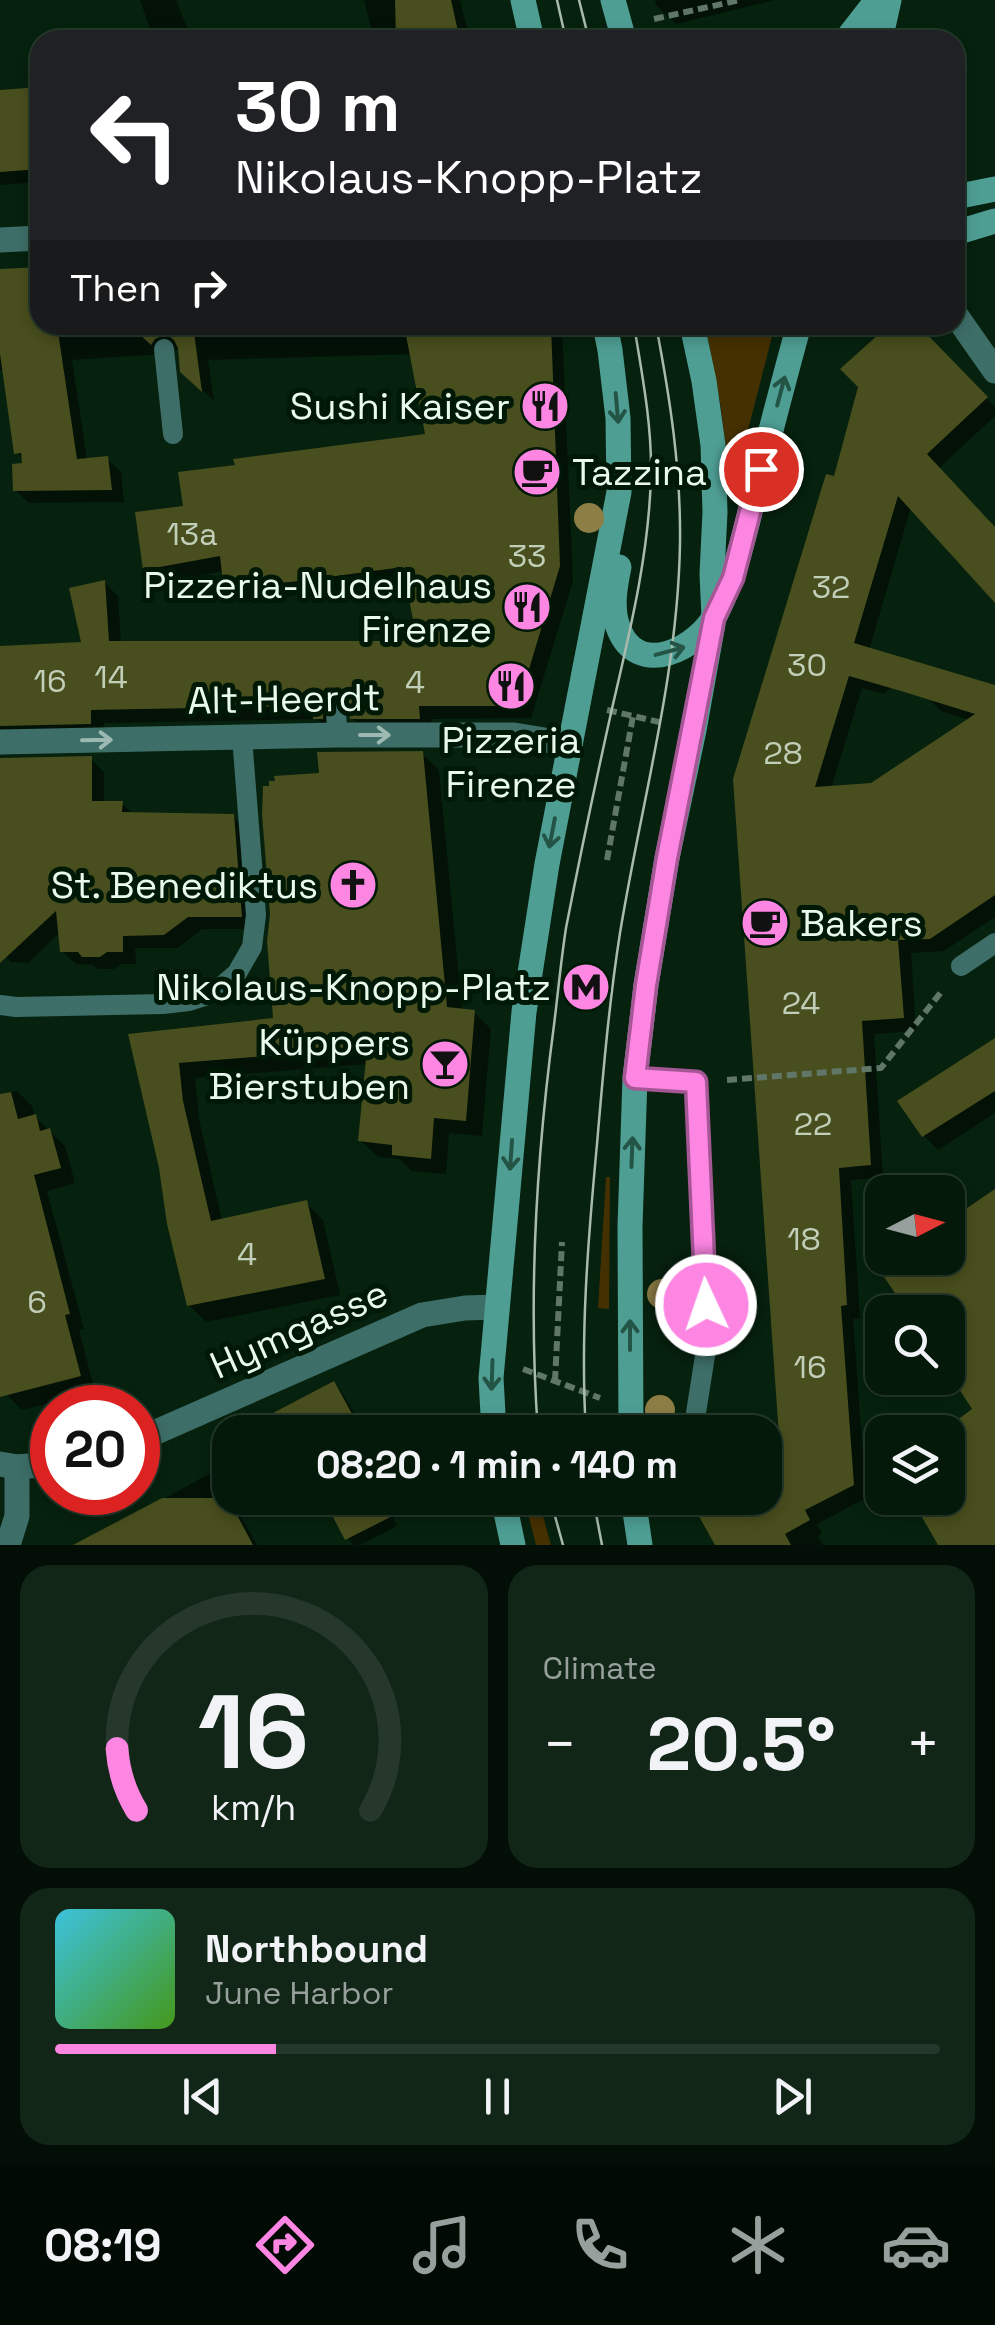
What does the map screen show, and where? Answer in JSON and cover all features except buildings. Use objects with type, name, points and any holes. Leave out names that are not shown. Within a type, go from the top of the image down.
[{"type":"main road","points":[[524,0],[530,30]]},
{"type":"main road","points":[[613,0],[621,30]]},
{"type":"main road","points":[[854,30],[877,0]]},
{"type":"main road","points":[[882,30],[889,0]]},
{"type":"main road","points":[[965,195],[995,189]]},
{"type":"main road","points":[[965,229],[995,220]]},
{"type":"main road","points":[[607,335],[618,418],[624,534],[615,613],[628,646],[648,656],[671,653],[692,644],[714,618],[733,578],[795,335]]},
{"type":"main road","points":[[631,1415],[630,1226],[635,1078],[667,858],[714,618],[713,445],[694,335]]},
{"type":"main road","points":[[493,1415],[491,1378],[524,1012],[546,864],[620,492]]},
{"type":"main road","points":[[507,1515],[513,1545]]},
{"type":"main road","points":[[636,1515],[640,1545]]},
{"type":"street","points":[[0,240],[30,238]]},
{"type":"street","points":[[965,328],[995,372]]},
{"type":"street","name":"Alt-Heerdt","points":[[0,742],[514,735],[569,744]]},
{"type":"street","name":"Hymgasse","points":[[160,1430],[422,1316],[497,1307]]},
{"type":"street","points":[[8,1465],[17,1516],[8,1545]]},
{"type":"lane","points":[[164,350],[173,434]]},
{"type":"lane","points":[[336,708],[337,735]]},
{"type":"lane","points":[[0,1006],[189,1001],[214,993],[237,974],[252,947],[256,915],[242,738]]},
{"type":"lane","points":[[961,966],[995,943]]},
{"type":"lane","points":[[635,1078],[696,1082],[707,1342],[696,1415]]},
{"type":"path","points":[[633,30],[740,0]]},
{"type":"path","points":[[577,703],[694,730]]},
{"type":"path","points":[[607,860],[634,716]]},
{"type":"path","points":[[696,1082],[881,1068],[961,966]]},
{"type":"path","points":[[555,1381],[562,1242]]},
{"type":"path","points":[[492,1405],[520,1404],[518,1367],[604,1400],[604,1357],[630,1358]]},
{"type":"shaded area","points":[[707,335],[772,335],[739,465],[728,464]]},
{"type":"shaded area","points":[[606,1177],[610,1177],[609,1309],[598,1308]]},
{"type":"shaded area","points":[[528,1515],[543,1515],[551,1545],[536,1545]]},
{"type":"tram line","points":[[557,0],[564,30]]},
{"type":"tram line","points":[[579,0],[586,30]]},
{"type":"tram line","points":[[537,1415],[536,1228],[542,1127],[561,964],[582,847],[637,595],[649,505],[650,437],[636,335]]},
{"type":"tram line","points":[[586,1415],[586,1288],[609,1012],[666,690],[678,592],[677,461],[658,335]]},
{"type":"tram line","points":[[555,1515],[563,1545]]},
{"type":"tram line","points":[[596,1515],[602,1545]]},
{"type":"place","name":"Sushi Kaiser","points":[[545,406]]},
{"type":"place","name":"Tazzina","points":[[537,472]]},
{"type":"place","name":"Pizzeria-Nudelhaus Firenze","points":[[527,607]]},
{"type":"place","name":"Pizzeria Firenze","points":[[511,686]]},
{"type":"place","name":"St. Benediktus","points":[[353,885]]},
{"type":"place","name":"Bakers","points":[[765,923]]},
{"type":"place","name":"Nikolaus-Knopp-Platz","points":[[586,987]]},
{"type":"place","name":"Küppers Bierstuben","points":[[445,1064]]},
{"type":"route","points":[[706,1305],[696,1082],[635,1078],[667,858],[714,618],[733,578],[761,469]]}]
